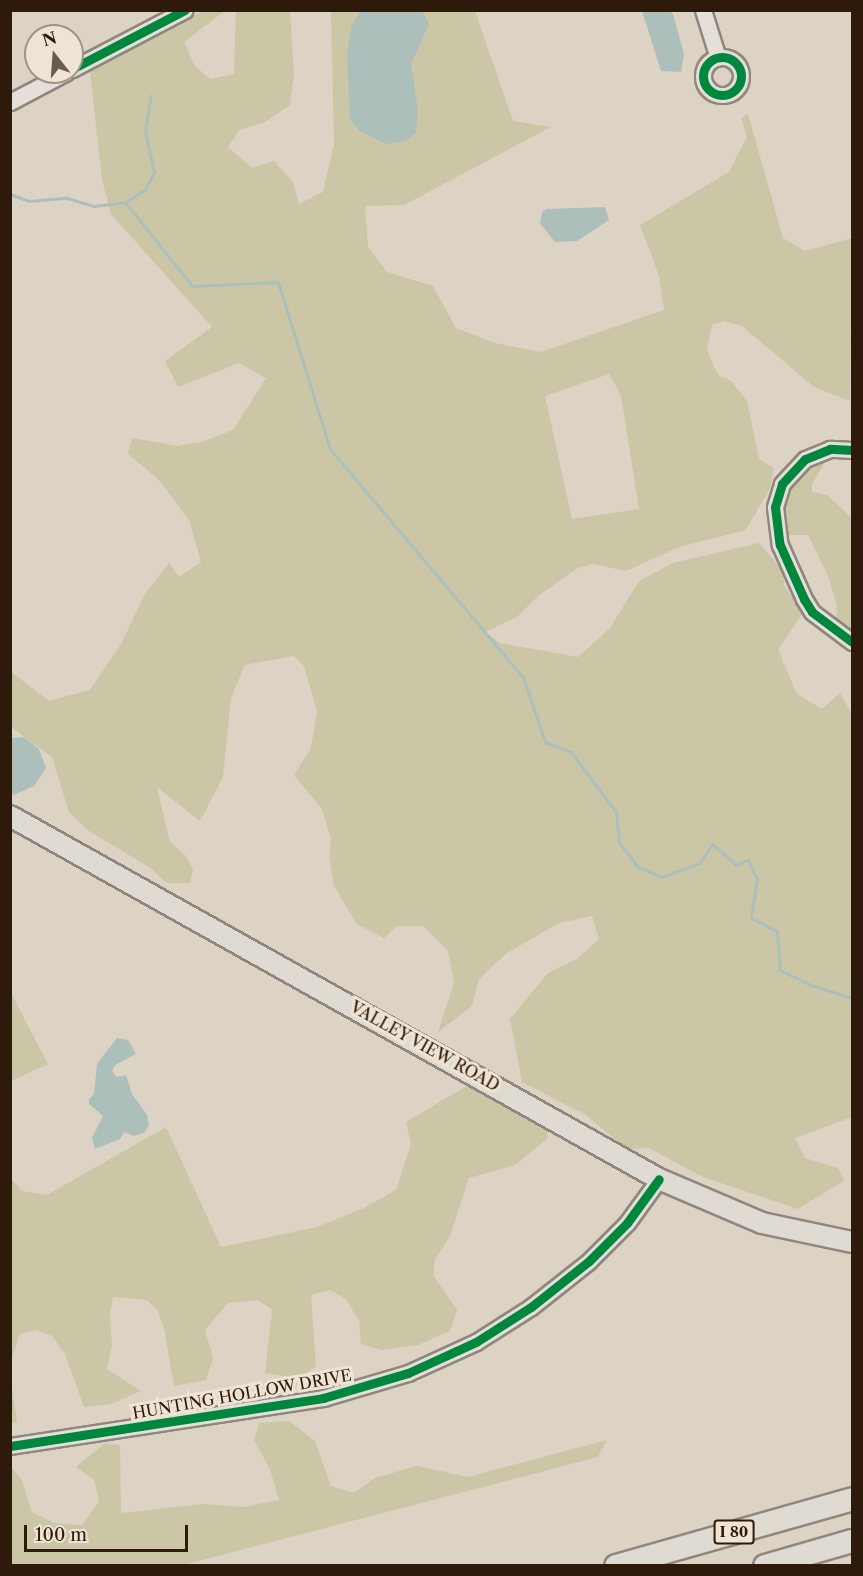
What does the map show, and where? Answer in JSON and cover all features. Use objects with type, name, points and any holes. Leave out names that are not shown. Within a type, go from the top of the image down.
[{"type":"highway","name":"I 80","points":[[616,1566],[852,1499]]},
{"type":"highway","name":"I 80","points":[[765,1566],[852,1541]]},
{"type":"main road","name":"VALLEY VIEW ROAD","points":[[10,816],[659,1179],[762,1223],[852,1242]]},
{"type":"street","points":[[84,63],[185,10]]},
{"type":"street","points":[[703,10],[718,58]]},
{"type":"street","points":[[10,102],[44,84]]},
{"type":"street","points":[[852,450],[830,450],[805,459],[783,484],[775,507],[780,545],[804,599],[812,612],[852,642]]},
{"type":"street","name":"HUNTING HOLLOW DRIVE","points":[[10,1446],[323,1398],[408,1373],[476,1342],[531,1307],[589,1261],[620,1230],[659,1179]]},
{"type":"shaded area","points":[[226,10],[184,42],[194,65],[210,79],[234,74],[236,11],[290,11],[294,74],[290,105],[265,122],[240,130],[228,147],[252,168],[274,161],[293,182],[299,204],[323,192],[334,144],[331,11],[475,11],[513,121],[551,127],[404,205],[365,206],[368,247],[387,272],[433,286],[456,328],[495,343],[541,352],[664,310],[659,276],[640,225],[729,172],[747,137],[741,118],[748,114],[783,238],[805,251],[852,238],[850,401],[814,387],[742,326],[723,321],[712,325],[707,350],[718,375],[731,381],[747,401],[759,459],[774,468],[770,488],[746,530],[679,547],[626,571],[593,564],[578,568],[539,595],[517,617],[485,632],[500,643],[578,657],[610,628],[639,581],[673,563],[759,543],[785,573],[784,585],[803,613],[778,650],[797,694],[822,709],[840,693],[852,714],[852,1117],[795,1138],[805,1158],[838,1168],[845,1180],[798,1209],[703,1177],[649,1148],[627,1149],[586,1115],[522,1082],[510,1019],[548,973],[577,959],[599,939],[592,916],[559,923],[507,953],[479,979],[472,1006],[438,1032],[454,983],[448,951],[423,926],[397,926],[384,938],[357,924],[334,886],[329,857],[331,839],[322,809],[294,775],[311,748],[317,712],[304,666],[294,656],[245,665],[231,698],[223,777],[200,821],[157,787],[170,842],[185,855],[193,869],[190,883],[167,883],[149,867],[89,831],[69,812],[52,757],[11,727],[10,671],[49,701],[90,690],[121,644],[145,594],[169,563],[179,577],[201,562],[189,520],[159,480],[128,454],[132,438],[177,446],[202,442],[233,430],[266,378],[239,363],[178,387],[165,361],[212,327],[111,214],[102,180],[90,71],[202,11]],"holes":[[[609,374],[621,395],[639,509],[572,519],[545,396]]]},
{"type":"shaded area","points":[[361,11],[422,11],[429,24],[411,64],[418,110],[416,133],[406,141],[386,144],[360,131],[350,120],[347,53],[352,24]]},
{"type":"shaded area","points":[[642,11],[669,11],[673,14],[684,54],[681,72],[661,71]]},
{"type":"shaded area","points":[[605,207],[609,220],[577,241],[555,242],[540,223],[542,212],[547,209]]},
{"type":"shaded area","points":[[817,459],[824,464],[812,484],[812,492],[827,495],[852,518],[852,638],[836,624],[837,606],[828,576],[808,535],[789,535],[781,528],[779,503],[802,471]]},
{"type":"shaded area","points":[[24,737],[39,749],[46,768],[34,786],[14,795],[11,792],[11,738]]},
{"type":"shaded area","points":[[11,993],[48,1064],[10,1081]]},
{"type":"shaded area","points":[[117,1038],[128,1040],[136,1054],[115,1065],[112,1071],[117,1077],[126,1075],[132,1094],[147,1115],[149,1125],[144,1133],[134,1136],[124,1132],[120,1139],[95,1149],[92,1138],[103,1116],[89,1104],[89,1099],[94,1094],[97,1064]]},
{"type":"shaded area","points":[[470,1084],[548,1127],[548,1138],[515,1165],[469,1178],[450,1236],[435,1259],[433,1275],[457,1310],[450,1331],[418,1345],[381,1350],[361,1344],[359,1321],[346,1299],[330,1290],[311,1295],[316,1367],[296,1378],[265,1373],[272,1310],[258,1300],[228,1303],[205,1330],[213,1358],[206,1380],[174,1386],[164,1328],[157,1310],[147,1300],[113,1297],[110,1313],[112,1345],[107,1369],[141,1391],[111,1404],[84,1407],[65,1354],[52,1336],[35,1330],[20,1334],[11,1360],[11,1178],[22,1191],[47,1195],[166,1127],[221,1247],[317,1227],[364,1208],[396,1190],[411,1144],[406,1122]]},
{"type":"shaded area","points":[[11,1381],[17,1422],[10,1423]]},
{"type":"shaded area","points":[[289,1421],[315,1441],[331,1486],[354,1493],[375,1478],[417,1466],[468,1477],[607,1440],[598,1457],[183,1565],[11,1565],[11,1466],[22,1481],[32,1512],[54,1523],[82,1525],[99,1502],[94,1480],[76,1467],[104,1444],[120,1445],[121,1513],[202,1504],[244,1507],[279,1500],[270,1469],[254,1440],[259,1423]]},
{"type":"waterway","points":[[125,202],[145,190],[154,172],[145,132],[151,95]]},
{"type":"waterway","points":[[10,194],[29,201],[67,198],[94,206],[125,202],[192,286],[278,282],[330,449],[523,677],[545,742],[571,752],[616,812],[619,842],[638,867],[661,877],[700,863],[712,844],[736,865],[748,860],[757,879],[751,918],[777,931],[780,970],[811,985],[852,998]]},
{"type":"cycle path","points":[[84,63],[185,10]]},
{"type":"cycle path","points":[[722,57],[735,63],[741,76],[735,89],[722,95],[709,89],[703,76],[709,63],[722,57]]},
{"type":"cycle path","points":[[852,450],[830,449],[805,459],[782,484],[775,507],[780,545],[804,599],[812,612],[852,642]]},
{"type":"cycle path","points":[[10,1446],[323,1398],[408,1373],[476,1342],[531,1307],[589,1261],[627,1223],[659,1179]]}]
